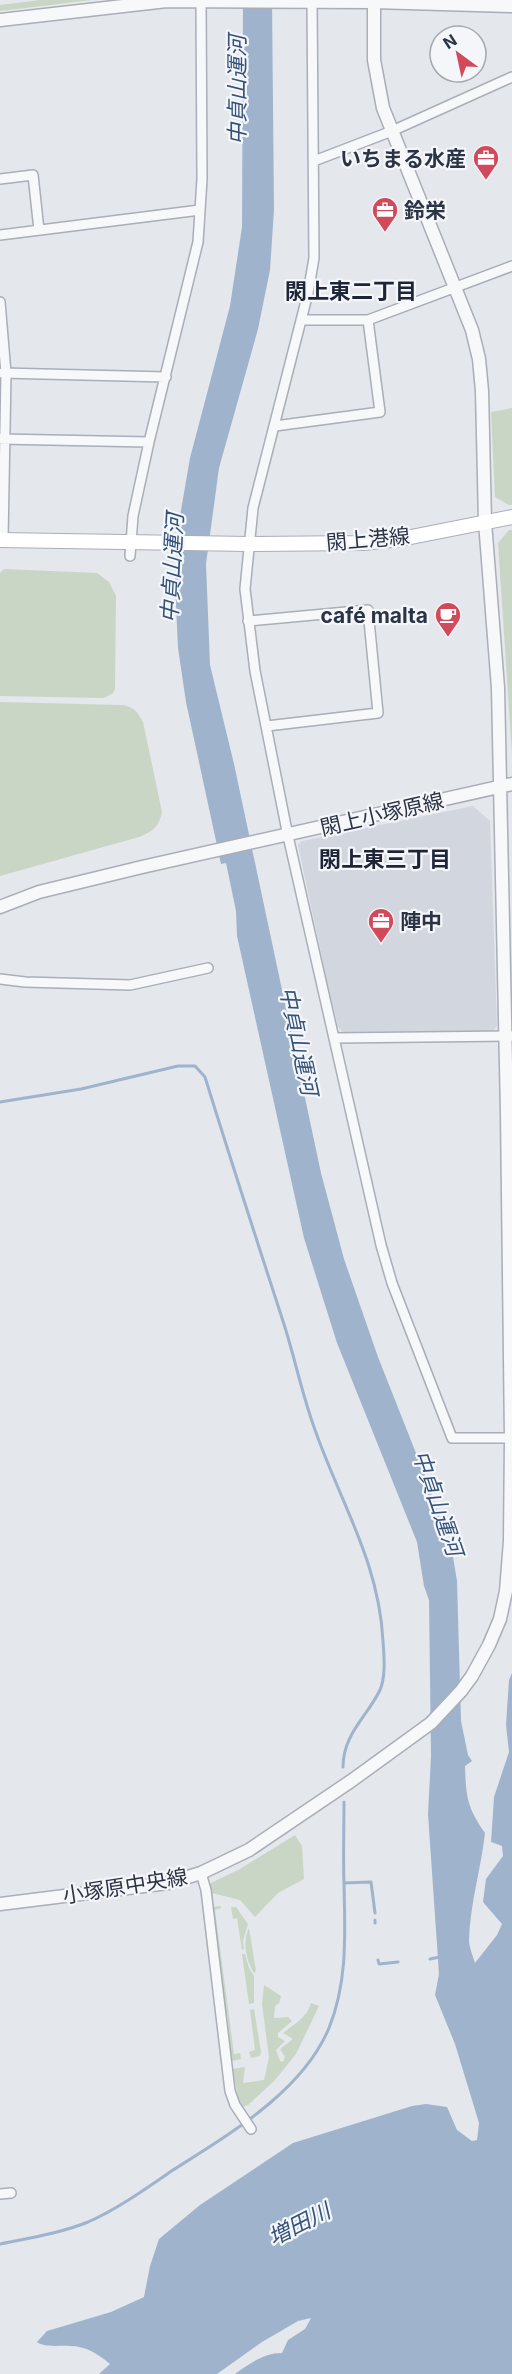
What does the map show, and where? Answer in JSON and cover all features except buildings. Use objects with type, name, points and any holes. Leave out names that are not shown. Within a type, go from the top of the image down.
[{"type":"main road","name":"閖上港線","points":[[130,549],[157,543],[363,543],[512,517]]},
{"type":"main road","points":[[2,540],[130,549]]},
{"type":"street","points":[[130,549],[134,516],[149,442],[198,242],[201,1]]},
{"type":"street","points":[[0,20],[129,4],[201,1],[374,1],[512,6]]},
{"type":"street","points":[[312,2],[314,258],[302,320],[253,508],[246,589],[248,621],[255,671],[288,836],[383,1255],[392,1284],[452,1438],[511,1438],[506,785],[484,522],[482,391],[479,359],[472,330],[383,108],[374,60],[374,1]]},
{"type":"street","points":[[315,161],[392,131],[512,77]]},
{"type":"street","points":[[0,179],[33,175],[39,230]]},
{"type":"street","points":[[0,235],[200,210]]},
{"type":"street","points":[[302,320],[368,320],[456,289],[512,266]]},
{"type":"street","points":[[0,302],[3,373],[2,540]]},
{"type":"street","points":[[274,426],[380,411],[368,320]]},
{"type":"street","points":[[3,373],[166,377]]},
{"type":"street","points":[[2,439],[149,442]]},
{"type":"street","points":[[248,621],[368,610],[378,713],[267,726]]},
{"type":"street","name":"閖上小塚原線","points":[[0,907],[39,892],[506,785]]},
{"type":"street","points":[[0,979],[25,982],[130,985],[208,968]]},
{"type":"street","points":[[334,1038],[508,1036]]},
{"type":"street","name":"小塚原中央線","points":[[0,1904],[136,1888],[201,1873],[249,1850],[418,1733],[472,1676],[496,1628],[506,1591],[510,1541],[511,1438]]},
{"type":"street","points":[[201,1873],[206,1890],[230,2091],[249,2127]]},
{"type":"street","points":[[0,2194],[11,2193]]},
{"type":"shaded area","points":[[473,806],[490,821],[497,1026],[493,1031],[343,1032],[338,1027],[298,845],[302,841]]},
{"type":"green space","points":[[40,0],[92,0],[0,11],[0,5]]},
{"type":"green space","points":[[512,408],[512,505],[509,505],[495,497],[491,412]]},
{"type":"green space","points":[[509,530],[512,530],[512,754],[498,543]]},
{"type":"green space","points":[[4,569],[97,573],[109,582],[116,596],[115,689],[113,693],[104,698],[0,696],[0,573]]},
{"type":"green space","points":[[0,702],[121,705],[134,710],[143,722],[162,812],[157,825],[139,837],[0,876]]},
{"type":"green space","points":[[295,1835],[302,1846],[304,1879],[278,1893],[255,1917],[240,1900],[212,1893],[209,1884],[240,1869]]},
{"type":"green space","points":[[221,1906],[215,1910],[234,2054],[240,2053],[241,2059],[232,2061],[213,1907]]},
{"type":"green space","points":[[231,1907],[236,1907],[248,1924],[242,1950],[237,1918],[233,1919]]},
{"type":"green space","points":[[249,1928],[256,1971],[254,1973],[246,1951]]},
{"type":"green space","points":[[242,1954],[245,1954],[254,1976],[254,2003],[249,2004]]},
{"type":"green space","points":[[264,1985],[281,1996],[279,2003],[275,2006],[274,2018],[288,2017],[292,2021],[278,2033],[278,2037],[285,2041],[276,2050],[280,2061],[283,2062],[285,2057],[280,2049],[293,2039],[283,2033],[303,2017],[311,2003],[319,2006],[296,2054],[275,2080],[243,2107],[238,2098],[233,2069],[245,2067],[243,2083],[264,2080],[269,2057],[262,2004]]},
{"type":"green space","points":[[254,2009],[261,2052],[260,2056],[251,2058],[249,2052],[255,2050],[250,2010]]},
{"type":"water","name":"増田川","points":[[243,0],[272,0],[274,210],[270,270],[258,329],[219,468],[206,564],[210,665],[234,764],[321,1173],[344,1259],[453,1557],[457,1581],[461,1721],[468,1755],[472,1761],[465,1766],[466,1786],[471,1809],[485,1833],[470,1927],[469,1943],[475,1963],[497,1935],[502,1924],[483,1902],[486,1879],[503,1856],[502,1846],[491,1842],[494,1797],[509,1752],[506,1725],[509,1680],[512,1673],[512,2374],[235,2374],[263,2357],[282,2353],[288,2340],[305,2329],[311,2318],[298,2321],[262,2342],[217,2374],[99,2374],[110,2364],[92,2351],[76,2346],[48,2346],[37,2342],[47,2331],[111,2312],[144,2297],[150,2266],[159,2239],[200,2205],[293,2143],[412,2106],[426,2104],[447,2107],[457,2130],[472,2141],[477,2140],[479,2123],[455,2044],[435,1995],[439,1974],[428,1814],[431,1756],[429,1600],[424,1586],[417,1542],[337,1343],[304,1238],[237,936],[236,911],[226,863],[221,864],[186,702],[178,648],[175,583],[179,522],[190,458],[230,306],[242,227]]},
{"type":"waterway","points":[[0,1102],[81,1089],[178,1066],[195,1066],[205,1077],[286,1332],[309,1413],[366,1557],[380,1612],[384,1659],[382,1684],[375,1700],[351,1735],[344,1755],[343,1767]]},
{"type":"waterway","points":[[0,2244],[67,2229],[88,2222],[109,2211],[238,2128],[282,2093],[301,2073],[317,2051],[329,2028],[340,1993],[345,1939],[344,1802]]},
{"type":"waterway","points":[[344,1883],[371,1882],[375,1913]]},
{"type":"waterway","points":[[430,1959],[440,1957]]},
{"type":"waterway","points":[[378,1960],[379,1964],[398,1962]]},
{"type":"place","name":"いちまる水産","points":[[486,181]]},
{"type":"place","name":"鈴栄","points":[[385,233]]},
{"type":"place","name":"café malta","points":[[448,638]]},
{"type":"place","name":"陣中","points":[[381,944]]},
{"type":"district","name":"閖上東二丁目","points":[[351,291]]},
{"type":"district","name":"閖上東三丁目","points":[[385,859]]},
{"type":"water label","name":"中貞山運河","points":[[237,90]]},
{"type":"water label","name":"中貞山運河","points":[[172,568]]},
{"type":"water label","name":"中貞山運河","points":[[299,1041]]},
{"type":"water label","name":"中貞山運河","points":[[438,1503]]}]
